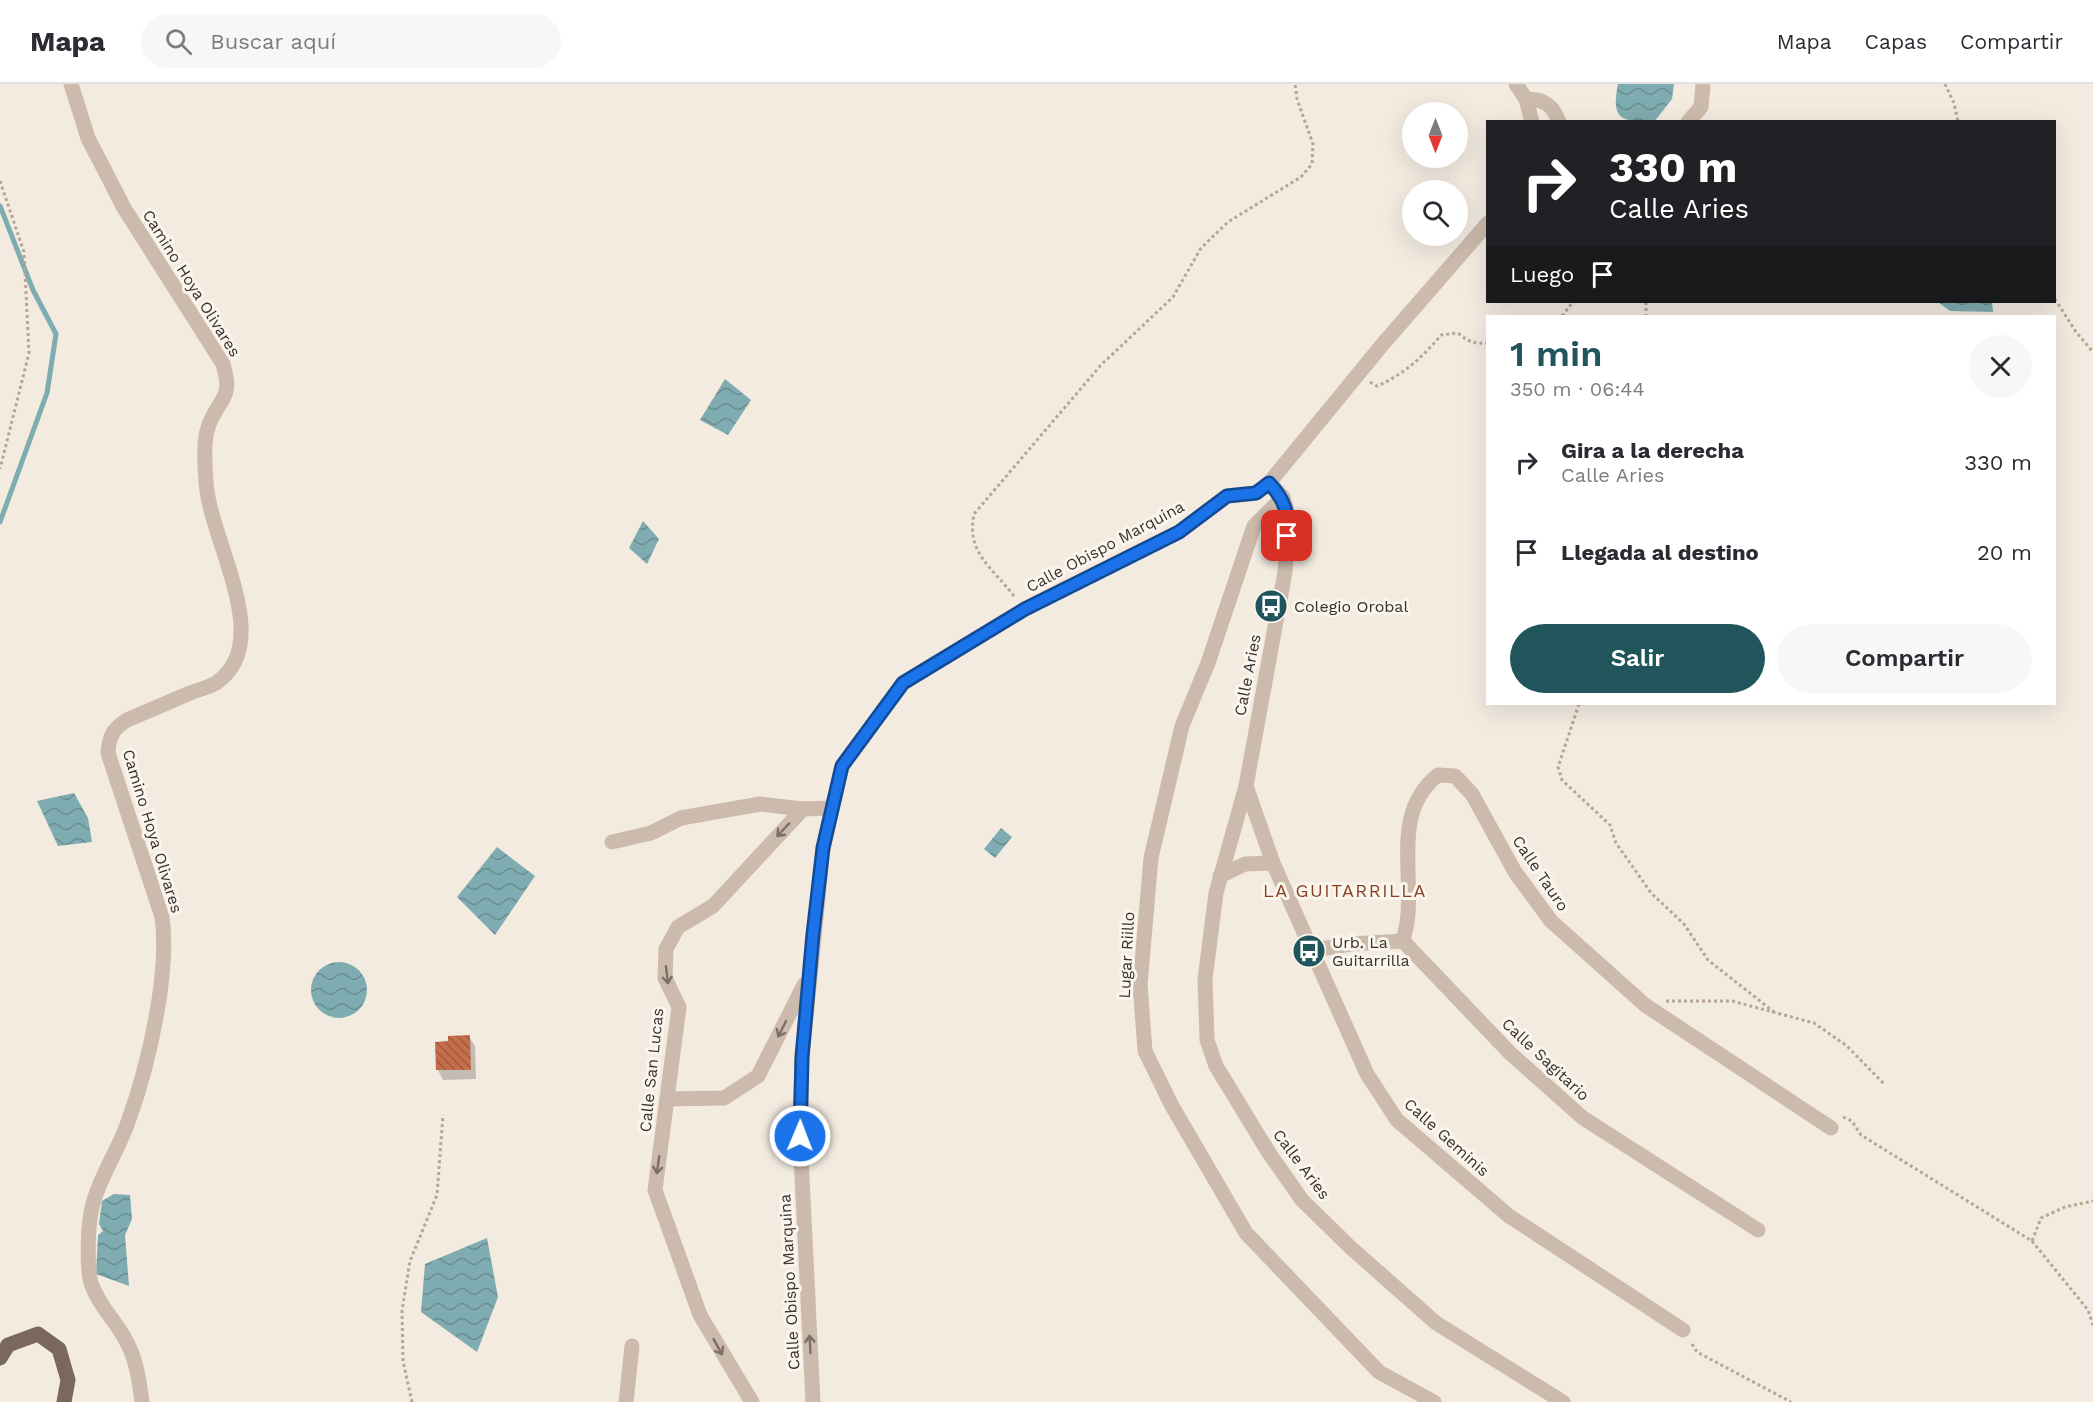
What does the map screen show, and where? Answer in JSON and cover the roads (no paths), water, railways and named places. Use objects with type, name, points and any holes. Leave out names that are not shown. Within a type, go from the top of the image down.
[{"type":"main road","points":[[0,1358],[8,1345],[38,1334],[59,1348],[68,1380],[64,1402]]},
{"type":"street","name":"Camino Hoya Olivares","points":[[71,84],[88,138],[124,208],[223,364],[228,382],[226,394],[206,432],[206,483],[209,506],[237,599],[242,633],[237,662],[216,683],[127,720],[115,728],[109,740],[108,753],[162,917],[165,939],[149,1055],[128,1122],[96,1194],[90,1220],[90,1281],[101,1306],[125,1338],[138,1370],[142,1402]]},
{"type":"street","points":[[1516,84],[1526,99],[1531,120]]},
{"type":"street","points":[[1690,120],[1701,106],[1703,84]]},
{"type":"street","points":[[1526,99],[1541,99],[1555,110],[1558,120]]},
{"type":"street","name":"Calle Obispo Marquina","points":[[813,1402],[800,1136],[808,977],[823,848],[842,766],[903,683],[1025,609],[1179,532],[1227,496],[1256,493],[1269,483],[1486,225]]},
{"type":"street","points":[[1269,483],[1282,497]]},
{"type":"street","name":"Calle Aries","points":[[1282,497],[1289,518],[1285,572],[1246,786],[1220,876],[1205,980],[1207,1040],[1216,1066],[1269,1153],[1302,1200],[1350,1247],[1436,1323],[1563,1402]]},
{"type":"street","name":"Lugar Riillo","points":[[1282,497],[1254,526],[1208,663],[1182,726],[1151,858],[1140,985],[1145,1051],[1172,1106],[1246,1233],[1379,1372],[1434,1402]]},
{"type":"street","name":"Calle Tauro","points":[[1403,941],[1408,914],[1406,837],[1423,787],[1438,775],[1455,776],[1472,794],[1515,872],[1551,921],[1645,1005],[1836,1122]]},
{"type":"street","name":"Calle Geminis","points":[[1246,786],[1273,863],[1314,950],[1367,1074],[1397,1120],[1509,1216],[1683,1330]]},
{"type":"street","points":[[612,842],[651,833],[681,818],[760,804],[803,809],[832,808]]},
{"type":"street","name":"Calle San Lucas","points":[[752,1402],[700,1315],[655,1190],[679,1007],[665,978],[666,949],[678,927],[713,906],[803,809]]},
{"type":"street","points":[[1220,876],[1245,864],[1273,863]]},
{"type":"street","points":[[1314,950],[1403,941]]},
{"type":"street","name":"Calle Sagitario","points":[[1403,941],[1510,1053],[1583,1118],[1758,1230]]},
{"type":"street","points":[[668,1099],[724,1098],[758,1076],[808,977]]},
{"type":"street","points":[[626,1402],[632,1346]]},
{"type":"water","points":[[1618,84],[1674,84],[1672,99],[1656,120],[1630,120],[1621,116],[1617,111]]},
{"type":"water","points":[[1939,303],[1992,303],[1993,312],[1950,311]]},
{"type":"water","points":[[725,379],[751,400],[728,435],[700,420]]},
{"type":"water","points":[[643,521],[659,539],[647,564],[629,548]]},
{"type":"water","points":[[74,793],[88,818],[92,842],[58,846],[37,801]]},
{"type":"water","points":[[1001,828],[1012,837],[995,858],[984,849]]},
{"type":"water","points":[[497,847],[535,876],[495,935],[457,897]]},
{"type":"water","points":[[339,962],[350,964],[359,970],[365,979],[367,990],[365,1001],[359,1010],[350,1016],[339,1018],[328,1016],[319,1010],[313,1001],[311,990],[313,979],[319,970],[328,964]]},
{"type":"water","points":[[114,1194],[130,1195],[132,1219],[125,1235],[129,1286],[96,1274],[98,1235],[103,1231],[99,1224],[102,1201]]},
{"type":"water","points":[[487,1238],[498,1297],[477,1352],[421,1312],[425,1264]]},
{"type":"waterway","points":[[0,206],[33,290],[56,334],[47,393],[0,522]]},
{"type":"place","name":"Colegio Orobal","points":[[1271,606]]},
{"type":"place","name":"Urb. La Guitarrilla","points":[[1309,951]]},
{"type":"district","name":"LA GUITARRILLA","points":[[1345,891]]}]
